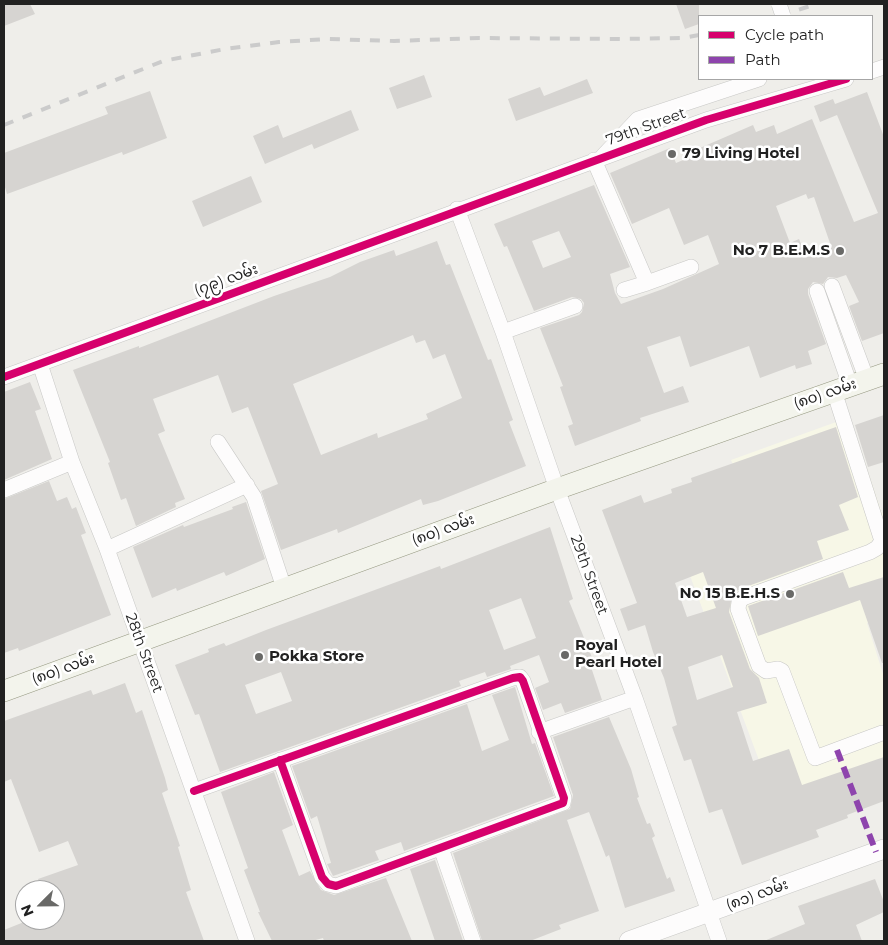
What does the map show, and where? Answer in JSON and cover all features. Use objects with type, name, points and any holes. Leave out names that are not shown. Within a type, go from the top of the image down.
[{"type":"main road","name":"(၈၀) လမ်း","points":[[4,691],[139,640],[859,382]]},
{"type":"street","points":[[646,283],[598,159],[638,119],[756,80]]},
{"type":"street","name":"79th Street","points":[[458,209],[706,120],[843,80]]},
{"type":"street","name":"29th Street","points":[[458,209],[557,489],[635,698],[719,941]]},
{"type":"street","name":"(၇၉) လမ်း","points":[[4,377],[458,209]]},
{"type":"street","points":[[624,290],[691,267]]},
{"type":"street","points":[[832,286],[859,382],[882,541],[878,548],[870,552],[743,598],[739,602],[738,609],[759,666],[766,671],[778,668],[782,671],[815,758],[882,733]]},
{"type":"street","points":[[817,291],[859,382]]},
{"type":"street","points":[[503,332],[576,306]]},
{"type":"street","name":"28th Street","points":[[40,364],[72,462],[107,549],[247,941]]},
{"type":"street","points":[[218,442],[254,497],[284,588]]},
{"type":"street","points":[[4,490],[72,462]]},
{"type":"street","points":[[107,549],[247,485]]},
{"type":"street","points":[[194,791],[280,760],[520,677],[564,798],[563,803],[336,886],[328,884],[322,877],[280,760]]},
{"type":"street","points":[[539,732],[635,698]]},
{"type":"street","points":[[441,848],[473,941]]},
{"type":"street","name":"(၈၁) လမ်း","points":[[629,941],[884,849]]},
{"type":"shaded area","name":"No 15 B.E.H.S","points":[[850,417],[882,513],[884,512],[884,615],[867,623],[884,677],[884,762],[775,803],[689,573],[765,543],[731,460]]},
{"type":"building","points":[[4,4],[30,4],[35,14],[4,26]]},
{"type":"building","points":[[676,4],[699,4],[698,24],[685,29]]},
{"type":"building","points":[[424,75],[432,97],[397,109],[389,88]]},
{"type":"building","points":[[587,79],[593,93],[516,121],[508,99],[540,87],[544,96]]},
{"type":"building","points":[[150,91],[167,138],[123,155],[122,152],[7,194],[4,184],[4,153],[108,114],[105,107]]},
{"type":"building","points":[[867,92],[884,137],[884,333],[862,341],[849,306],[859,302],[846,275],[837,278],[828,277],[823,284],[813,282],[808,289],[808,294],[826,344],[808,351],[812,364],[796,369],[795,365],[760,378],[749,346],[690,367],[680,336],[647,347],[664,393],[683,386],[689,402],[640,418],[641,421],[575,446],[568,426],[573,424],[560,387],[563,386],[540,328],[579,315],[582,312],[584,303],[581,299],[572,297],[534,311],[507,246],[504,247],[494,224],[594,185],[630,267],[610,274],[615,293],[621,304],[663,289],[719,264],[708,235],[684,245],[669,208],[632,224],[610,173],[670,148],[676,163],[702,152],[700,148],[753,125],[756,132],[774,125],[777,134],[812,119],[854,222],[878,213],[837,115],[820,122],[814,106],[833,99],[835,104]],"holes":[[[806,194],[808,199],[814,197],[831,246],[806,256],[799,239],[790,243],[776,206]],[[559,231],[571,257],[543,268],[532,241]]]},
{"type":"building","points":[[351,110],[359,130],[314,149],[312,144],[265,164],[253,136],[278,125],[283,138]]},
{"type":"building","points":[[251,176],[262,202],[203,227],[192,201]]},
{"type":"building","points":[[437,241],[446,265],[450,264],[488,360],[491,359],[513,420],[509,422],[526,466],[438,501],[423,505],[421,499],[338,533],[337,529],[281,550],[261,491],[278,484],[248,407],[232,413],[218,375],[153,399],[165,431],[158,434],[185,499],[175,503],[176,507],[136,526],[126,498],[121,500],[108,463],[110,462],[73,370],[139,346],[139,348],[274,296],[330,277],[360,262],[394,250],[396,256]],"holes":[[[413,335],[416,343],[425,340],[433,359],[445,354],[462,398],[426,414],[428,419],[378,438],[377,433],[321,455],[293,384]]]},
{"type":"building","points":[[30,382],[41,409],[35,411],[52,459],[4,480],[4,392]]},
{"type":"building","points":[[884,415],[884,462],[868,467],[855,425]]},
{"type":"building","points":[[836,427],[858,497],[839,505],[849,530],[817,541],[823,559],[740,589],[732,596],[729,612],[750,669],[759,678],[767,703],[737,712],[753,761],[789,749],[802,785],[884,757],[884,801],[847,815],[848,818],[816,830],[819,837],[742,865],[722,809],[709,813],[691,759],[684,761],[672,727],[677,725],[664,678],[653,652],[645,625],[628,631],[620,609],[637,603],[602,510],[641,495],[644,503],[672,493],[671,489],[692,482],[691,478]],"holes":[[[703,572],[716,608],[687,617],[675,583]],[[722,655],[733,687],[697,700],[688,667]]]},
{"type":"building","points":[[49,481],[57,501],[67,497],[72,509],[76,507],[86,533],[81,535],[111,615],[19,651],[18,648],[4,653],[4,499]]},
{"type":"building","points":[[246,502],[265,559],[226,576],[224,572],[177,591],[176,588],[152,598],[133,547],[183,525],[184,527],[233,509],[232,507]]},
{"type":"building","points":[[550,527],[573,599],[569,601],[593,660],[589,661],[602,700],[565,713],[561,703],[543,710],[535,688],[549,682],[539,655],[510,666],[511,669],[487,677],[485,672],[459,681],[461,686],[220,772],[199,714],[195,715],[175,665],[209,652],[208,649],[224,643],[226,646],[440,566],[441,569]],"holes":[[[521,598],[536,638],[504,650],[489,610]],[[281,672],[292,701],[256,714],[245,685]]]},
{"type":"building","points":[[843,572],[849,588],[884,577],[884,663],[882,663],[860,600],[758,636],[748,606]]},
{"type":"building","points":[[125,683],[136,713],[142,710],[168,790],[162,793],[180,846],[178,847],[191,890],[186,892],[204,941],[4,941],[4,930],[15,926],[15,930],[65,930],[65,880],[38,879],[78,865],[68,841],[39,852],[11,779],[4,782],[4,721],[91,690],[93,695]]},
{"type":"building","points":[[515,687],[532,744],[535,743],[554,796],[404,851],[401,842],[375,851],[379,860],[333,876],[327,864],[331,863],[317,816],[311,819],[292,766],[467,704],[482,751],[509,740],[492,695]]},
{"type":"building","points":[[609,717],[631,769],[639,797],[637,798],[647,824],[650,823],[655,836],[652,838],[667,879],[670,877],[675,891],[625,908],[609,855],[606,857],[589,812],[567,820],[599,911],[559,925],[561,929],[530,941],[482,941],[453,853],[570,809],[573,795],[553,737]]},
{"type":"building","points":[[274,772],[293,825],[282,830],[299,876],[310,871],[321,890],[334,895],[386,878],[412,941],[324,941],[323,938],[312,941],[272,941],[258,912],[260,912],[244,870],[248,868],[221,792]]},
{"type":"building","points":[[435,860],[463,941],[435,941],[410,869]]},
{"type":"building","points":[[875,879],[884,902],[884,912],[856,925],[862,941],[764,941],[805,924],[798,906]]},
{"type":"railway","points":[[783,15],[816,4]]},
{"type":"railway","points":[[4,125],[163,61],[225,49],[279,42],[328,39],[394,41],[479,38],[683,38],[698,35]]},
{"type":"marked path","points":[[837,750],[876,852]]},
{"type":"cycle path","points":[[4,377],[706,120],[843,80]]},
{"type":"cycle path","points":[[194,791],[513,678],[520,677],[564,798],[563,803],[336,886],[328,884],[322,877],[280,760]]},
{"type":"place","name":"79 Living Hotel","points":[[672,154]]},
{"type":"place","name":"No 7 B.E.M.S","points":[[840,251]]},
{"type":"place","name":"No 15 B.E.H.S","points":[[790,594]]},
{"type":"place","name":"Royal Pearl Hotel","points":[[565,655]]},
{"type":"place","name":"Pokka Store","points":[[259,657]]}]
